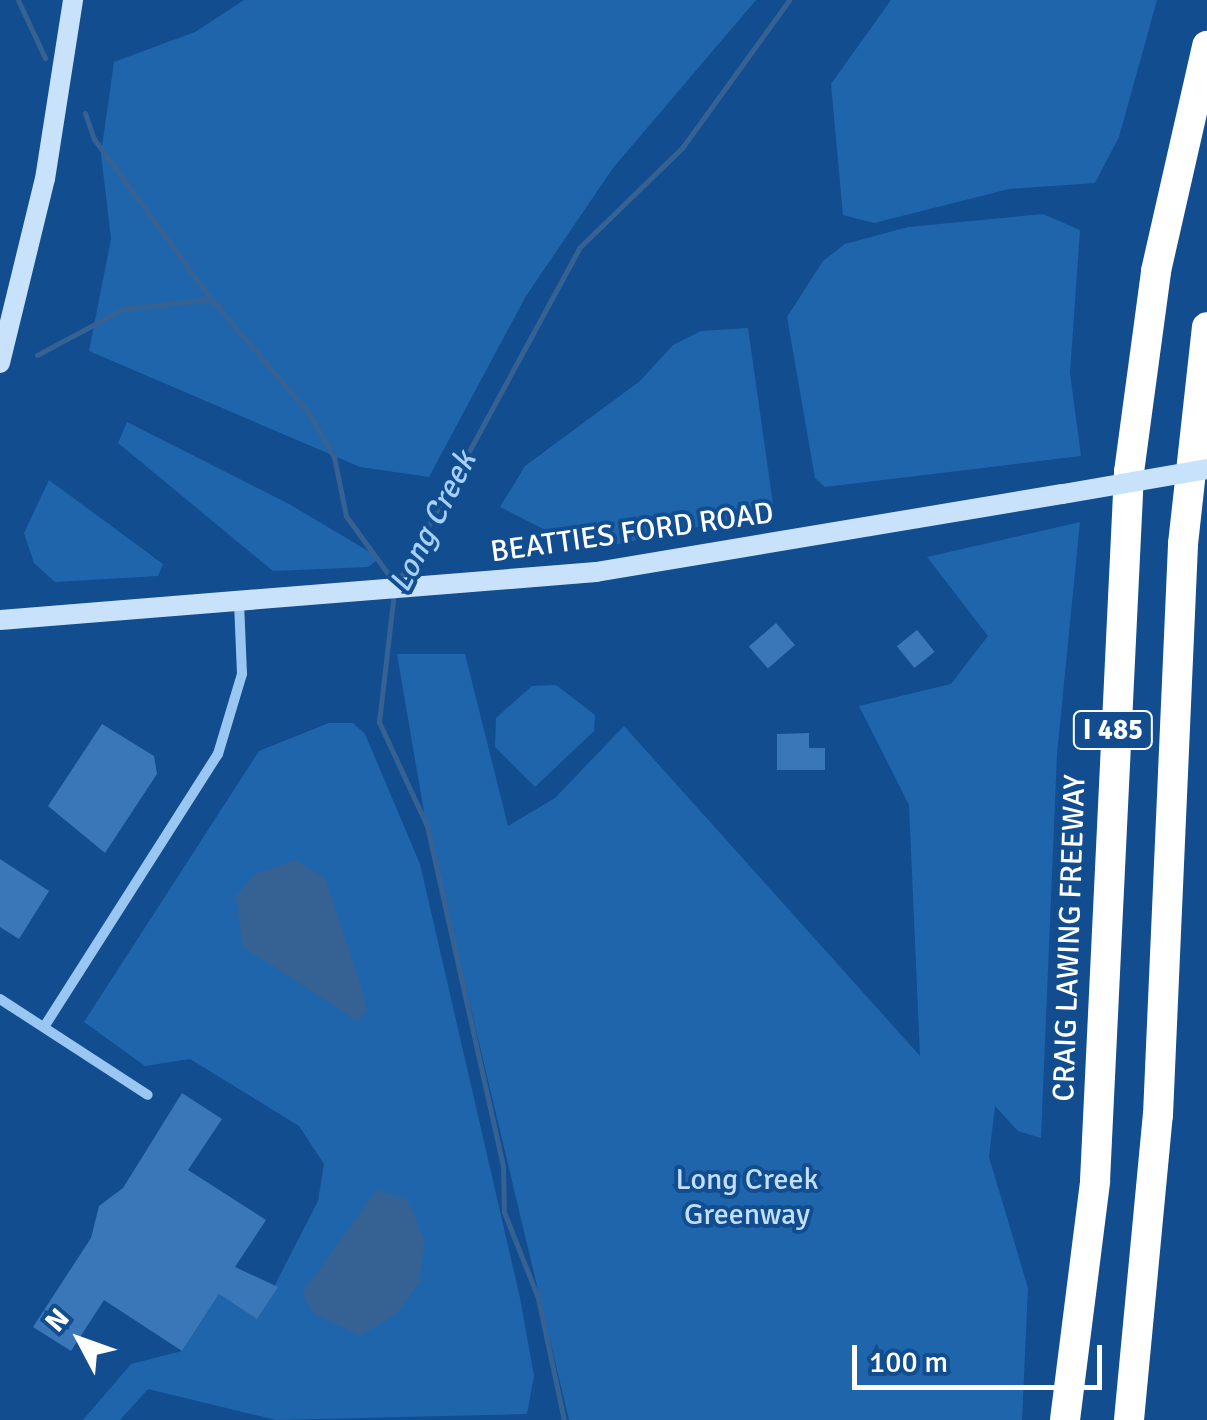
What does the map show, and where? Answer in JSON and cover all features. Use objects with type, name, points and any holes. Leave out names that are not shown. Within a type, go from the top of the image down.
[{"type":"highway","name":"CRAIG LAWING FREEWAY","points":[[1065,1420],[1094,1181],[1129,472],[1156,271],[1207,46]]},
{"type":"highway","name":"I 485","points":[[1129,1420],[1158,1115],[1183,544],[1207,326]]},
{"type":"main road","points":[[0,363],[45,178],[73,0]]},
{"type":"main road","name":"BEATTIES FORD ROAD","points":[[0,620],[454,586],[922,524],[1207,469]]},
{"type":"street","points":[[44,1027],[218,754],[242,674],[238,601]]},
{"type":"street","points":[[0,998],[148,1095]]},
{"type":"green space","points":[[244,0],[756,0],[613,168],[526,296],[429,477],[360,467],[89,351],[111,239],[101,154],[114,62],[195,32]]},
{"type":"green space","points":[[891,0],[1157,0],[1119,137],[1095,183],[1009,189],[874,223],[843,215],[831,84]]},
{"type":"green space","points":[[1043,214],[1080,230],[1070,373],[1081,456],[825,487],[815,478],[787,317],[823,261],[845,244],[908,227]]},
{"type":"green space","points":[[748,328],[774,511],[609,546],[563,539],[500,507],[525,466],[640,381],[673,345],[701,331]]},
{"type":"green space","points":[[127,422],[289,504],[380,558],[368,567],[273,571],[118,443]]},
{"type":"green space","points":[[49,480],[163,564],[158,576],[55,582],[34,563],[24,533]]},
{"type":"green space","name":"Long Creek Greenway","points":[[1080,522],[1057,754],[1041,1138],[1018,1131],[995,1106],[989,1157],[1028,1288],[1022,1420],[569,1420],[424,812],[397,654],[465,654],[508,826],[555,798],[624,726],[920,1056],[909,805],[859,706],[951,684],[988,636],[927,557]]},
{"type":"green space","points":[[556,685],[595,715],[594,731],[535,787],[495,747],[496,718],[532,686]]},
{"type":"green space","points":[[329,723],[353,723],[365,734],[420,864],[520,1298],[534,1376],[527,1414],[276,1420],[148,1389],[120,1420],[83,1420],[131,1364],[182,1351],[219,1294],[258,1318],[318,1201],[324,1164],[299,1126],[190,1059],[145,1066],[84,1022],[259,751]]},
{"type":"shaded area","points":[[295,860],[325,878],[367,1011],[358,1021],[243,947],[236,896],[255,874]]},
{"type":"shaded area","points":[[377,1190],[407,1200],[425,1241],[419,1282],[398,1313],[360,1336],[313,1313],[302,1293]]},
{"type":"building","points":[[776,623],[795,645],[768,669],[749,647]]},
{"type":"building","points":[[917,630],[935,652],[914,668],[897,646]]},
{"type":"building","points":[[102,724],[154,756],[157,774],[105,853],[48,806]]},
{"type":"building","points":[[809,733],[809,748],[825,748],[825,770],[777,770],[777,734]]},
{"type":"building","points":[[0,859],[49,891],[19,939],[0,927]]},
{"type":"building","points":[[182,1093],[222,1119],[188,1170],[266,1220],[235,1267],[278,1287],[257,1319],[219,1294],[182,1351],[104,1300],[71,1351],[33,1327],[91,1238],[99,1206],[123,1188]]},
{"type":"waterway","points":[[18,0],[45,58]]},
{"type":"waterway","name":"Long Creek","points":[[398,582],[579,248],[682,148],[789,0]]},
{"type":"waterway","points":[[85,113],[94,139],[211,299],[308,412],[334,457],[346,516],[394,582]]},
{"type":"waterway","points":[[37,355],[123,309],[211,299]]},
{"type":"waterway","name":"Long Creek","points":[[394,592],[379,722],[427,826],[503,1166],[504,1212],[538,1298],[564,1420]]}]
